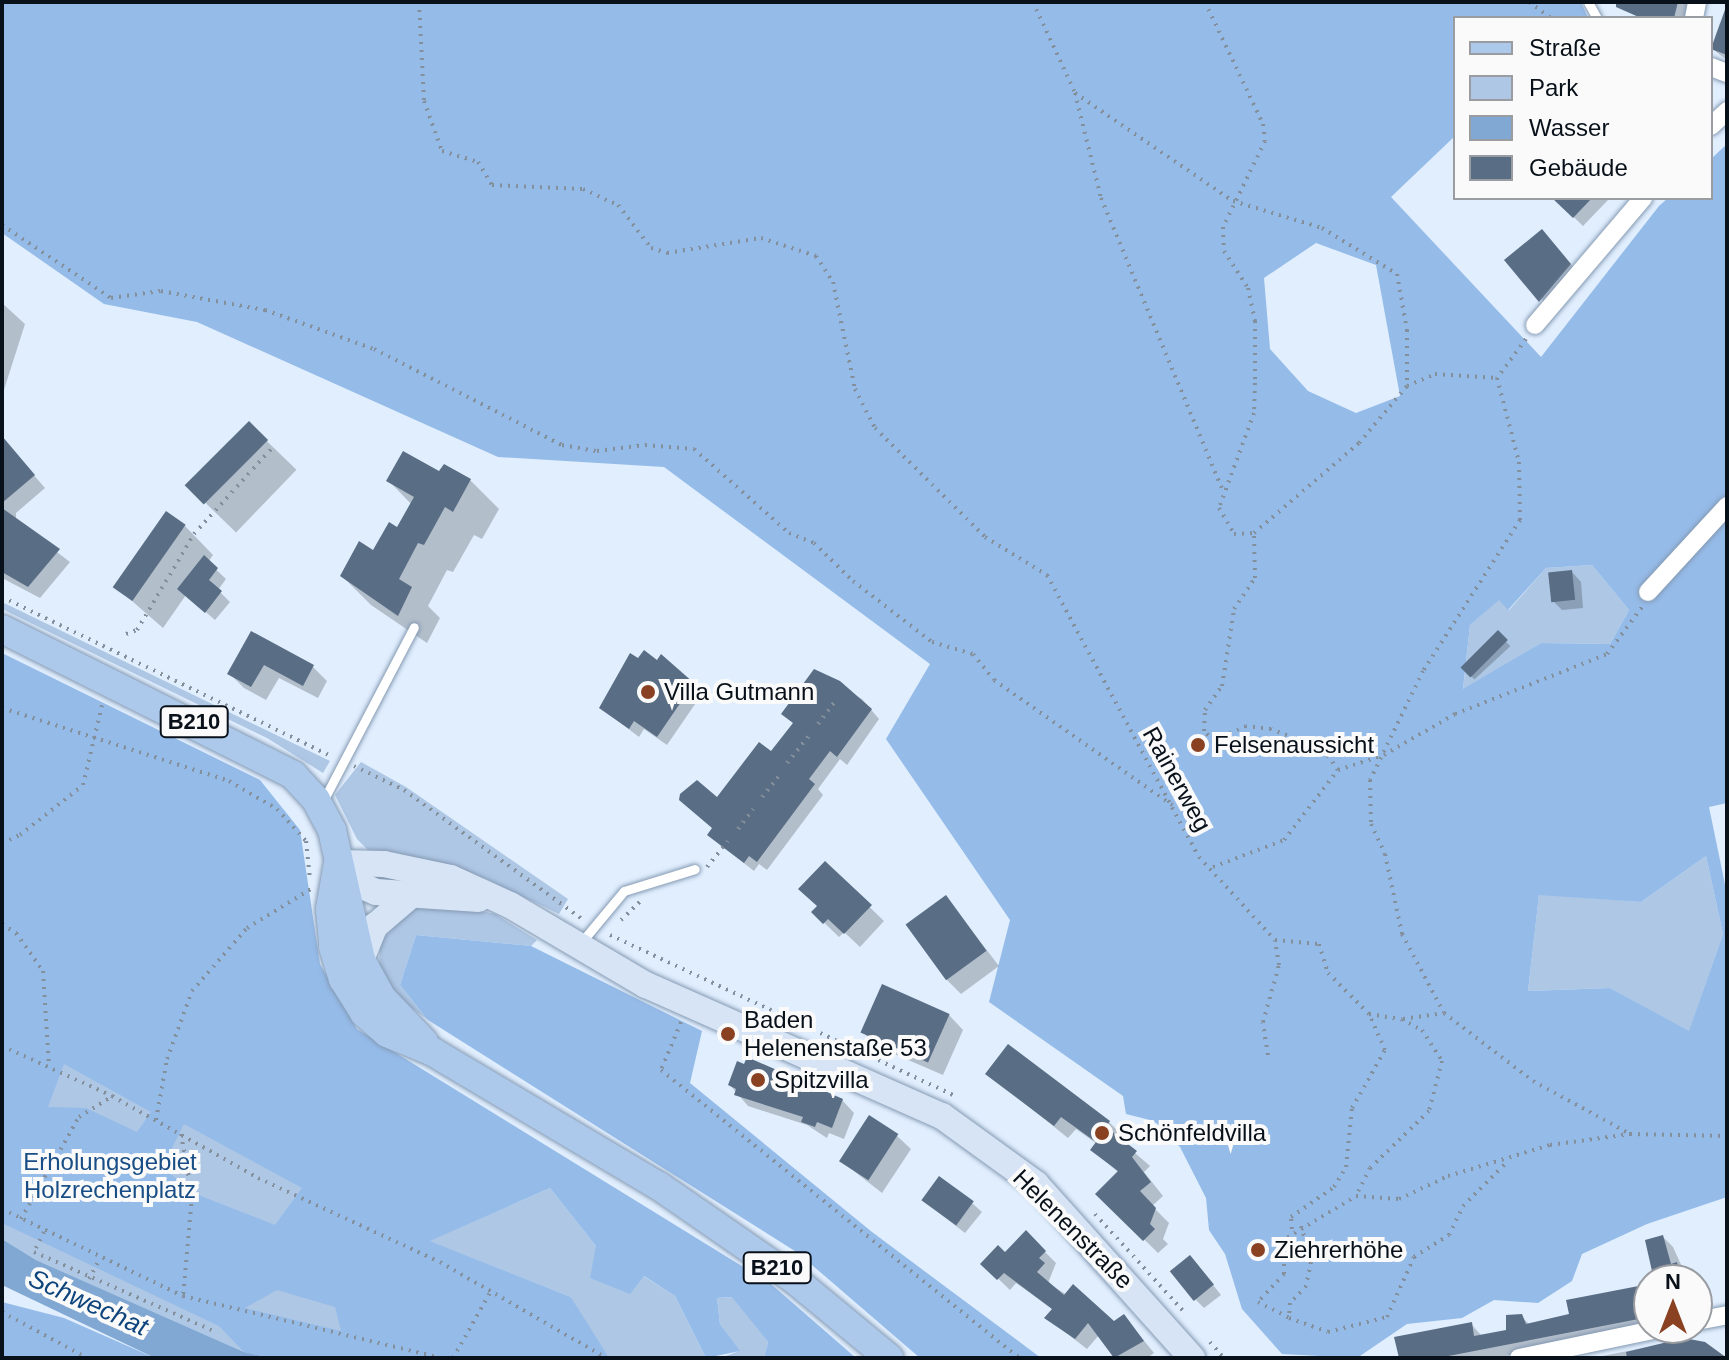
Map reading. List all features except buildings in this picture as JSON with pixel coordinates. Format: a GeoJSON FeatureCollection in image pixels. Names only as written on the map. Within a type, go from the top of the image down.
{"type":"FeatureCollection","features":[{"type":"Feature","properties":{"kind":"main road","name":"B210"},"geometry":{"type":"LineString","coordinates":[[2,629],[109,679],[264,757],[293,775],[315,819],[332,830],[361,960],[382,998],[433,1052]]}},
{"type":"Feature","properties":{"kind":"main road","name":"B210"},"geometry":{"type":"LineString","coordinates":[[338,863],[330,909],[333,947],[343,979],[364,1013],[387,1033],[433,1052],[692,1208],[796,1281],[889,1358]]}},
{"type":"Feature","properties":{"kind":"street"},"geometry":{"type":"LineString","coordinates":[[1535,325],[1641,200]]}},
{"type":"Feature","properties":{"kind":"street"},"geometry":{"type":"LineString","coordinates":[[1648,592],[1727,506]]}},
{"type":"Feature","properties":{"kind":"street","name":"Helenenstraße"},"geometry":{"type":"LineString","coordinates":[[338,863],[360,885],[410,896],[457,894],[510,905]]}},
{"type":"Feature","properties":{"kind":"street","name":"Helenenstraße"},"geometry":{"type":"LineString","coordinates":[[338,863],[384,864],[451,878],[510,905],[577,948],[688,1005],[942,1116],[1036,1184],[1198,1346]]}},
{"type":"Feature","properties":{"kind":"street"},"geometry":{"type":"LineString","coordinates":[[361,960],[375,926],[410,896]]}},
{"type":"Feature","properties":{"kind":"street"},"geometry":{"type":"LineString","coordinates":[[1519,1358],[1633,1334]]}},
{"type":"Feature","properties":{"kind":"lane"},"geometry":{"type":"LineString","coordinates":[[315,819],[414,627]]}},
{"type":"Feature","properties":{"kind":"lane"},"geometry":{"type":"LineString","coordinates":[[577,948],[624,891],[695,869]]}},
{"type":"Feature","properties":{"kind":"path","name":"Rainerweg"},"geometry":{"type":"LineString","coordinates":[[419,2],[424,101],[442,151],[478,162],[492,185],[583,189],[618,205],[651,248],[667,253],[761,238],[816,256],[833,282],[855,389],[875,428],[985,537],[1047,575],[1199,857],[1275,940]]}},
{"type":"Feature","properties":{"kind":"path"},"geometry":{"type":"LineString","coordinates":[[1033,2],[1075,93],[1101,198],[1222,488]]}},
{"type":"Feature","properties":{"kind":"path"},"geometry":{"type":"LineString","coordinates":[[1205,2],[1263,124],[1265,141],[1233,201],[1223,227],[1224,251],[1248,288],[1255,321],[1254,413],[1237,464],[1222,488],[1219,508],[1224,524],[1234,534],[1254,533],[1359,443],[1407,386],[1435,374],[1497,378]]}},
{"type":"Feature","properties":{"kind":"path"},"geometry":{"type":"LineString","coordinates":[[1529,2],[1548,16]]}},
{"type":"Feature","properties":{"kind":"path"},"geometry":{"type":"LineString","coordinates":[[1075,93],[1233,201],[1322,228],[1397,274],[1407,330],[1407,386]]}},
{"type":"Feature","properties":{"kind":"path"},"geometry":{"type":"LineString","coordinates":[[2,225],[111,298],[161,291],[265,310],[374,349],[562,445],[597,451],[645,445],[694,449],[789,533],[814,543],[853,581],[932,642],[973,654],[994,680],[1174,806]]}},
{"type":"Feature","properties":{"kind":"path"},"geometry":{"type":"LineString","coordinates":[[1497,378],[1535,325]]}},
{"type":"Feature","properties":{"kind":"path"},"geometry":{"type":"LineString","coordinates":[[1497,378],[1519,462],[1520,520],[1423,671],[1370,780],[1371,824],[1385,854],[1402,934],[1444,1013],[1533,1081],[1630,1134]]}},
{"type":"Feature","properties":{"kind":"path"},"geometry":{"type":"LineString","coordinates":[[126,634],[137,630],[194,534],[273,447]]}},
{"type":"Feature","properties":{"kind":"path","name":"Rainerweg"},"geometry":{"type":"LineString","coordinates":[[1254,533],[1255,578],[1234,609],[1222,686],[1205,710],[1204,731],[1214,741],[1246,726],[1271,729],[1324,750],[1338,770]]}},
{"type":"Feature","properties":{"kind":"path"},"geometry":{"type":"LineString","coordinates":[[1212,868],[1284,840],[1338,770],[1384,755],[1455,714],[1607,654],[1638,618],[1648,592]]}},
{"type":"Feature","properties":{"kind":"path"},"geometry":{"type":"LineString","coordinates":[[2,597],[404,790],[594,927],[961,1100]]}},
{"type":"Feature","properties":{"kind":"path"},"geometry":{"type":"LineString","coordinates":[[2,843],[20,835],[83,785],[109,679]]}},
{"type":"Feature","properties":{"kind":"path"},"geometry":{"type":"LineString","coordinates":[[818,724],[836,700]]}},
{"type":"Feature","properties":{"kind":"path"},"geometry":{"type":"LineString","coordinates":[[2,708],[92,740],[229,781],[277,809],[306,841],[311,889],[247,928],[192,991],[167,1059],[156,1120]]}},
{"type":"Feature","properties":{"kind":"path"},"geometry":{"type":"LineString","coordinates":[[787,763],[809,736]]}},
{"type":"Feature","properties":{"kind":"path"},"geometry":{"type":"LineString","coordinates":[[762,797],[779,776]]}},
{"type":"Feature","properties":{"kind":"path"},"geometry":{"type":"LineString","coordinates":[[738,829],[753,809]]}},
{"type":"Feature","properties":{"kind":"path"},"geometry":{"type":"LineString","coordinates":[[315,819],[319,889]]}},
{"type":"Feature","properties":{"kind":"path"},"geometry":{"type":"LineString","coordinates":[[2,924],[43,971],[49,1067]]}},
{"type":"Feature","properties":{"kind":"path"},"geometry":{"type":"LineString","coordinates":[[1268,1055],[1263,1022],[1279,965],[1275,940],[1319,944],[1328,973],[1369,1014],[1385,1050],[1352,1108],[1346,1167],[1334,1187],[1291,1217],[1293,1230]]}},
{"type":"Feature","properties":{"kind":"path"},"geometry":{"type":"LineString","coordinates":[[688,1005],[661,1070],[1019,1358]]}},
{"type":"Feature","properties":{"kind":"path"},"geometry":{"type":"LineString","coordinates":[[1369,1014],[1402,1019],[1444,1013]]}},
{"type":"Feature","properties":{"kind":"path"},"geometry":{"type":"LineString","coordinates":[[1356,1196],[1370,1168],[1429,1111],[1442,1061],[1422,1030],[1402,1019]]}},
{"type":"Feature","properties":{"kind":"path"},"geometry":{"type":"LineString","coordinates":[[2,1046],[112,1096],[258,1178],[491,1291],[606,1358]]}},
{"type":"Feature","properties":{"kind":"path"},"geometry":{"type":"LineString","coordinates":[[21,1219],[79,1117],[112,1096]]}},
{"type":"Feature","properties":{"kind":"path"},"geometry":{"type":"LineString","coordinates":[[181,1134],[192,1196],[183,1296]]}},
{"type":"Feature","properties":{"kind":"path"},"geometry":{"type":"LineString","coordinates":[[1260,1254],[1301,1225],[1356,1196],[1399,1199],[1448,1176],[1508,1161],[1550,1145],[1630,1134],[1727,1136]]}},
{"type":"Feature","properties":{"kind":"path"},"geometry":{"type":"LineString","coordinates":[[1276,1241],[1284,1256],[1284,1274],[1258,1302],[1289,1318],[1328,1332],[1387,1317],[1414,1257],[1449,1235],[1463,1206],[1508,1161]]}},
{"type":"Feature","properties":{"kind":"path"},"geometry":{"type":"LineString","coordinates":[[1087,1207],[1193,1322]]}},
{"type":"Feature","properties":{"kind":"path"},"geometry":{"type":"LineString","coordinates":[[2,1209],[99,1260],[183,1296],[441,1358]]}},
{"type":"Feature","properties":{"kind":"path"},"geometry":{"type":"LineString","coordinates":[[1289,1318],[1290,1303],[1306,1286],[1311,1262],[1301,1225]]}},
{"type":"Feature","properties":{"kind":"path"},"geometry":{"type":"LineString","coordinates":[[44,1232],[34,1252],[89,1279],[212,1330]]}},
{"type":"Feature","properties":{"kind":"path"},"geometry":{"type":"LineString","coordinates":[[89,1279],[99,1260]]}},
{"type":"Feature","properties":{"kind":"path"},"geometry":{"type":"LineString","coordinates":[[453,1358],[491,1291]]}},
{"type":"Feature","properties":{"kind":"path"},"geometry":{"type":"LineString","coordinates":[[2,1312],[87,1358]]}},
{"type":"Feature","properties":{"kind":"path"},"geometry":{"type":"LineString","coordinates":[[1198,1346],[1224,1358]]}},
{"type":"Feature","properties":{"kind":"green space"},"geometry":{"type":"Polygon","coordinates":[[[2,2],[1581,2],[1587,16],[1453,16],[1453,138],[1391,197],[1541,357],[1659,206],[1666,200],[1713,200],[1713,157],[1727,144],[1727,803],[1709,807],[1727,894],[1727,1197],[1647,1224],[1582,1254],[1572,1281],[1538,1303],[1494,1300],[1462,1318],[1407,1324],[1357,1358],[1282,1354],[1242,1309],[1225,1254],[1209,1230],[1206,1198],[1180,1147],[1154,1121],[1126,1114],[1123,1096],[989,1002],[1010,920],[886,739],[930,664],[664,467],[498,457],[197,322],[104,304],[2,233],[2,2]],[[1316,243],[1264,278],[1270,349],[1308,391],[1356,413],[1400,396],[1376,265],[1316,243]],[[1592,565],[1546,568],[1508,610],[1499,600],[1470,625],[1463,689],[1541,643],[1610,644],[1629,610],[1592,565]],[[1706,856],[1641,902],[1539,895],[1528,991],[1610,988],[1689,1031],[1723,934],[1706,856]]]}},
{"type":"Feature","properties":{"kind":"green space"},"geometry":{"type":"Polygon","coordinates":[[[1592,565],[1629,610],[1610,644],[1541,643],[1463,690],[1470,625],[1499,599],[1509,610],[1546,568],[1592,565]]]}},
{"type":"Feature","properties":{"kind":"green space"},"geometry":{"type":"Polygon","coordinates":[[[2,602],[330,761],[323,773],[267,738],[2,609],[2,602]]]}},
{"type":"Feature","properties":{"kind":"green space"},"geometry":{"type":"Polygon","coordinates":[[[2,653],[260,780],[300,830],[320,964],[357,1029],[771,1284],[856,1358],[764,1358],[768,1342],[732,1297],[717,1298],[720,1324],[740,1351],[706,1358],[675,1296],[644,1276],[630,1294],[590,1278],[596,1246],[550,1188],[430,1241],[571,1297],[609,1358],[270,1358],[244,1352],[219,1326],[2,1223],[2,653]],[[64,1064],[48,1107],[86,1108],[137,1132],[151,1112],[64,1064]],[[184,1124],[162,1168],[201,1196],[275,1225],[302,1188],[184,1124]],[[277,1290],[245,1308],[341,1331],[335,1307],[277,1290]]]}},
{"type":"Feature","properties":{"kind":"green space"},"geometry":{"type":"Polygon","coordinates":[[[361,762],[406,787],[568,899],[559,914],[486,879],[372,854],[357,839],[335,795],[361,762]]]}},
{"type":"Feature","properties":{"kind":"green space"},"geometry":{"type":"Polygon","coordinates":[[[1706,856],[1723,934],[1689,1032],[1610,988],[1528,991],[1539,894],[1641,902],[1706,856]]]}},
{"type":"Feature","properties":{"kind":"green space"},"geometry":{"type":"Polygon","coordinates":[[[460,906],[495,914],[537,940],[531,946],[416,935],[400,985],[428,1020],[394,995],[379,970],[380,942],[411,908],[460,906]]]}},
{"type":"Feature","properties":{"kind":"green space"},"geometry":{"type":"Polygon","coordinates":[[[416,935],[531,946],[702,1031],[690,1083],[872,1232],[1041,1358],[920,1358],[798,1253],[428,1020],[400,985],[416,935]]]}},
{"type":"Feature","properties":{"kind":"green space","name":"Erholungsgebiet Holzrechenplatz"},"geometry":{"type":"Polygon","coordinates":[[[2,981],[387,1224],[593,1334],[571,1297],[429,1241],[550,1188],[596,1246],[675,1296],[706,1358],[270,1358],[244,1352],[36,1260],[2,1239],[2,981]]]}},
{"type":"Feature","properties":{"kind":"green space"},"geometry":{"type":"Polygon","coordinates":[[[733,1297],[768,1342],[764,1358],[721,1358],[739,1351],[720,1324],[717,1298],[733,1297]]]}},
{"type":"Feature","properties":{"kind":"green space"},"geometry":{"type":"Polygon","coordinates":[[[2,1302],[64,1318],[155,1358],[2,1358],[2,1302]]]}},
{"type":"Feature","properties":{"kind":"water","name":"Schwechat"},"geometry":{"type":"Polygon","coordinates":[[[2,1239],[36,1260],[244,1352],[270,1358],[155,1358],[2,1285],[2,1239]]]}},
{"type":"Feature","properties":{"kind":"place","name":"Villa Gutmann"},"geometry":{"type":"Point","coordinates":[648,692]}},
{"type":"Feature","properties":{"kind":"place","name":"Felsenaussicht"},"geometry":{"type":"Point","coordinates":[1198,745]}},
{"type":"Feature","properties":{"kind":"place","name":"Baden Helenenstaße 53"},"geometry":{"type":"Point","coordinates":[728,1034]}},
{"type":"Feature","properties":{"kind":"place","name":"Spitzvilla"},"geometry":{"type":"Point","coordinates":[758,1080]}},
{"type":"Feature","properties":{"kind":"place","name":"Schönfeldvilla"},"geometry":{"type":"Point","coordinates":[1102,1133]}},
{"type":"Feature","properties":{"kind":"place","name":"Ziehrerhöhe"},"geometry":{"type":"Point","coordinates":[1258,1250]}}]}
